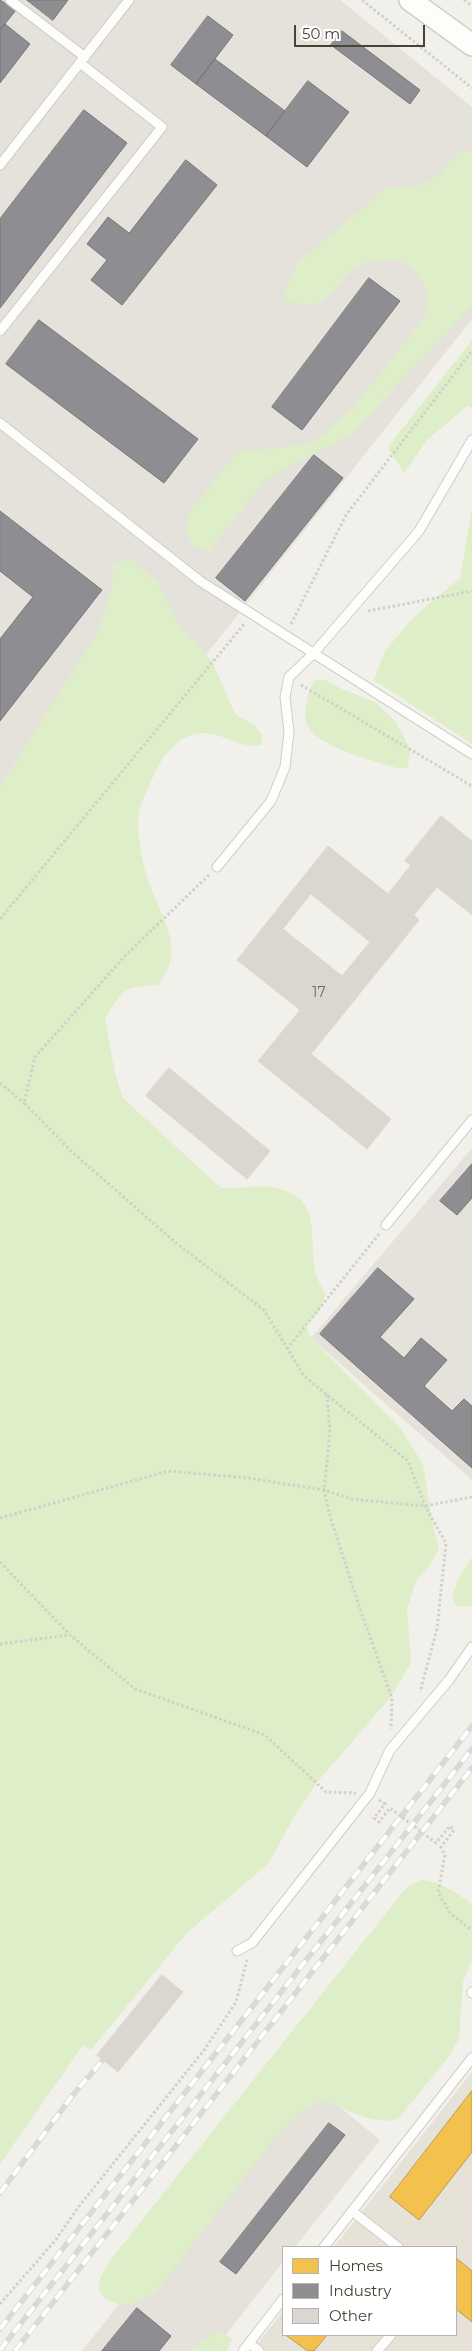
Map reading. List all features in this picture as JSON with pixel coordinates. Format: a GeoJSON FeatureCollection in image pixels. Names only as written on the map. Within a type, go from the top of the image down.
{"type":"FeatureCollection","features":[{"type":"Feature","properties":{"kind":"street"},"geometry":{"type":"LineString","coordinates":[[410,0],[472,45]]}},
{"type":"Feature","properties":{"kind":"lane"},"geometry":{"type":"LineString","coordinates":[[0,331],[162,127],[10,0]]}},
{"type":"Feature","properties":{"kind":"lane"},"geometry":{"type":"LineString","coordinates":[[0,166],[129,0]]}},
{"type":"Feature","properties":{"kind":"lane"},"geometry":{"type":"LineString","coordinates":[[0,423],[200,581],[472,754]]}},
{"type":"Feature","properties":{"kind":"lane"},"geometry":{"type":"LineString","coordinates":[[217,867],[271,801],[285,767],[289,732],[285,697],[289,678],[314,654],[419,531],[472,440]]}},
{"type":"Feature","properties":{"kind":"lane"},"geometry":{"type":"LineString","coordinates":[[386,1225],[472,1120]]}},
{"type":"Feature","properties":{"kind":"lane"},"geometry":{"type":"LineString","coordinates":[[237,1951],[252,1943],[370,1793],[390,1750],[449,1680],[472,1647]]}},
{"type":"Feature","properties":{"kind":"lane"},"geometry":{"type":"LineString","coordinates":[[325,2246],[472,2058]]}},
{"type":"Feature","properties":{"kind":"lane"},"geometry":{"type":"LineString","coordinates":[[352,2211],[397,2246]]}},
{"type":"Feature","properties":{"kind":"lane"},"geometry":{"type":"LineString","coordinates":[[242,2351],[282,2300]]}},
{"type":"Feature","properties":{"kind":"lane"},"geometry":{"type":"LineString","coordinates":[[377,2351],[390,2336]]}},
{"type":"Feature","properties":{"kind":"lane"},"geometry":{"type":"LineString","coordinates":[[249,2343],[259,2351]]}},
{"type":"Feature","properties":{"kind":"path"},"geometry":{"type":"LineString","coordinates":[[362,0],[472,88]]}},
{"type":"Feature","properties":{"kind":"path"},"geometry":{"type":"LineString","coordinates":[[464,0],[472,6]]}},
{"type":"Feature","properties":{"kind":"path"},"geometry":{"type":"LineString","coordinates":[[285,636],[346,515],[472,351]]}},
{"type":"Feature","properties":{"kind":"path"},"geometry":{"type":"LineString","coordinates":[[348,614],[472,591]]}},
{"type":"Feature","properties":{"kind":"path"},"geometry":{"type":"LineString","coordinates":[[0,919],[252,614]]}},
{"type":"Feature","properties":{"kind":"path"},"geometry":{"type":"LineString","coordinates":[[289,678],[472,786]]}},
{"type":"Feature","properties":{"kind":"path"},"geometry":{"type":"LineString","coordinates":[[24,1103],[35,1057],[124,957],[217,867]]}},
{"type":"Feature","properties":{"kind":"path"},"geometry":{"type":"LineString","coordinates":[[0,1084],[24,1103],[71,1150],[176,1243],[264,1310],[304,1376],[408,1461],[425,1506],[446,1544],[437,1629],[420,1696]]}},
{"type":"Feature","properties":{"kind":"path"},"geometry":{"type":"LineString","coordinates":[[288,1349],[386,1225]]}},
{"type":"Feature","properties":{"kind":"path"},"geometry":{"type":"LineString","coordinates":[[327,1395],[330,1433],[324,1490],[330,1516],[361,1612],[392,1698],[390,1750]]}},
{"type":"Feature","properties":{"kind":"path"},"geometry":{"type":"LineString","coordinates":[[0,1518],[168,1471],[248,1478],[324,1490],[351,1499],[425,1506],[472,1497]]}},
{"type":"Feature","properties":{"kind":"path"},"geometry":{"type":"LineString","coordinates":[[0,1562],[70,1635],[135,1690],[266,1735],[326,1792],[370,1793],[384,1804],[374,1818],[379,1822],[390,1808],[436,1843],[450,1826],[454,1830],[441,1847],[445,1854],[438,1893],[451,1914],[472,1930]]}},
{"type":"Feature","properties":{"kind":"path"},"geometry":{"type":"LineString","coordinates":[[0,1644],[70,1635]]}},
{"type":"Feature","properties":{"kind":"path"},"geometry":{"type":"LineString","coordinates":[[0,2304],[54,2242],[80,2205],[205,2049],[236,2002],[252,1943]]}},
{"type":"Feature","properties":{"kind":"shaded area"},"geometry":{"type":"Polygon","coordinates":[[[0,0],[340,0],[472,107],[472,319],[0,915],[0,0]]]}},
{"type":"Feature","properties":{"kind":"shaded area"},"geometry":{"type":"Polygon","coordinates":[[[472,1148],[472,1480],[311,1338],[472,1148]]]}},
{"type":"Feature","properties":{"kind":"shaded area"},"geometry":{"type":"Polygon","coordinates":[[[472,2072],[472,2351],[252,2351],[282,2312],[282,2336],[457,2336],[457,2246],[335,2246],[472,2072]]]}},
{"type":"Feature","properties":{"kind":"shaded area"},"geometry":{"type":"Polygon","coordinates":[[[300,2075],[380,2140],[296,2246],[282,2246],[282,2263],[213,2351],[82,2351],[300,2075]]]}},
{"type":"Feature","properties":{"kind":"green space"},"geometry":{"type":"Polygon","coordinates":[[[472,150],[472,305],[352,434],[266,479],[209,552],[192,545],[186,529],[191,509],[238,452],[312,444],[355,406],[426,315],[427,302],[421,281],[413,269],[402,262],[386,260],[369,262],[362,265],[351,272],[321,302],[307,305],[283,298],[296,264],[385,189],[423,185],[439,175],[458,153],[472,150]]]}},
{"type":"Feature","properties":{"kind":"green space"},"geometry":{"type":"Polygon","coordinates":[[[472,340],[472,408],[467,406],[427,440],[404,473],[388,447],[472,340]]]}},
{"type":"Feature","properties":{"kind":"green space"},"geometry":{"type":"Polygon","coordinates":[[[472,509],[472,744],[374,680],[385,651],[412,619],[460,578],[472,509]]]}},
{"type":"Feature","properties":{"kind":"green space"},"geometry":{"type":"Polygon","coordinates":[[[131,558],[159,583],[178,623],[212,661],[235,714],[255,726],[262,735],[261,745],[248,745],[213,734],[199,733],[191,735],[179,741],[165,756],[146,792],[138,820],[140,848],[149,883],[169,934],[171,959],[158,985],[130,988],[125,991],[105,1018],[115,1073],[123,1098],[221,1188],[263,1186],[291,1193],[301,1200],[307,1209],[310,1220],[316,1273],[325,1295],[321,1308],[306,1326],[311,1338],[399,1426],[423,1464],[432,1522],[439,1548],[430,1565],[416,1581],[407,1610],[411,1663],[390,1698],[318,1781],[298,1810],[268,1864],[187,1933],[91,2050],[83,2045],[0,2164],[0,786],[98,632],[111,593],[114,564],[131,558]]]}},
{"type":"Feature","properties":{"kind":"green space"},"geometry":{"type":"Polygon","coordinates":[[[317,679],[325,680],[375,702],[396,722],[410,749],[408,767],[400,769],[347,752],[320,739],[311,731],[306,722],[305,712],[310,689],[317,679]]]}},
{"type":"Feature","properties":{"kind":"green space"},"geometry":{"type":"Polygon","coordinates":[[[472,1557],[472,1606],[456,1606],[452,1598],[458,1579],[472,1557]]]}},
{"type":"Feature","properties":{"kind":"green space"},"geometry":{"type":"Polygon","coordinates":[[[421,1880],[442,1885],[472,1904],[472,1960],[463,1982],[459,2038],[450,2055],[398,2119],[389,2121],[371,2119],[327,2102],[318,2102],[302,2112],[274,2139],[155,2293],[129,2305],[118,2304],[106,2299],[101,2294],[99,2282],[115,2254],[406,1888],[421,1880]]]}},
{"type":"Feature","properties":{"kind":"green space"},"geometry":{"type":"Polygon","coordinates":[[[215,2333],[224,2333],[232,2339],[227,2351],[189,2351],[215,2333]]]}},
{"type":"Feature","properties":{"kind":"building: Homes"},"geometry":{"type":"Polygon","coordinates":[[[472,2091],[472,2152],[419,2220],[390,2197],[472,2091]]]}},
{"type":"Feature","properties":{"kind":"building: Homes"},"geometry":{"type":"Polygon","coordinates":[[[457,2259],[472,2271],[472,2322],[457,2310],[457,2259]]]}},
{"type":"Feature","properties":{"kind":"building: Homes"},"geometry":{"type":"Polygon","coordinates":[[[287,2336],[326,2336],[314,2351],[308,2351],[287,2336]]]}},
{"type":"Feature","properties":{"kind":"building: Industry"},"geometry":{"type":"Polygon","coordinates":[[[0,0],[16,10],[0,30],[0,0]]]}},
{"type":"Feature","properties":{"kind":"building: Industry"},"geometry":{"type":"Polygon","coordinates":[[[27,0],[68,0],[53,20],[27,0]]]}},
{"type":"Feature","properties":{"kind":"building: Industry"},"geometry":{"type":"Polygon","coordinates":[[[208,16],[233,35],[196,84],[171,65],[208,16]]]}},
{"type":"Feature","properties":{"kind":"building: Industry"},"geometry":{"type":"Polygon","coordinates":[[[5,24],[30,44],[0,83],[0,30],[5,24]]]}},
{"type":"Feature","properties":{"kind":"building: Industry"},"geometry":{"type":"Polygon","coordinates":[[[342,31],[420,90],[410,104],[331,45],[342,31]]]}},
{"type":"Feature","properties":{"kind":"building: Industry"},"geometry":{"type":"Polygon","coordinates":[[[215,59],[285,111],[266,136],[196,84],[215,59]]]}},
{"type":"Feature","properties":{"kind":"building: Industry"},"geometry":{"type":"Polygon","coordinates":[[[308,81],[349,112],[307,167],[266,136],[308,81]]]}},
{"type":"Feature","properties":{"kind":"building: Industry"},"geometry":{"type":"Polygon","coordinates":[[[84,110],[127,143],[0,308],[0,219],[84,110]]]}},
{"type":"Feature","properties":{"kind":"building: Industry"},"geometry":{"type":"Polygon","coordinates":[[[186,160],[217,185],[122,305],[91,280],[107,260],[87,244],[108,217],[129,233],[186,160]]]}},
{"type":"Feature","properties":{"kind":"building: Industry"},"geometry":{"type":"Polygon","coordinates":[[[369,278],[400,301],[302,430],[272,407],[369,278]]]}},
{"type":"Feature","properties":{"kind":"building: Industry"},"geometry":{"type":"Polygon","coordinates":[[[39,320],[198,439],[164,483],[6,364],[39,320]]]}},
{"type":"Feature","properties":{"kind":"building: Industry"},"geometry":{"type":"Polygon","coordinates":[[[314,455],[343,478],[245,601],[216,578],[314,455]]]}},
{"type":"Feature","properties":{"kind":"building: Industry"},"geometry":{"type":"Polygon","coordinates":[[[0,511],[102,590],[0,721],[0,639],[33,597],[0,571],[0,511]]]}},
{"type":"Feature","properties":{"kind":"building: Industry"},"geometry":{"type":"Polygon","coordinates":[[[472,1164],[472,1198],[457,1215],[440,1201],[472,1164]]]}},
{"type":"Feature","properties":{"kind":"building: Industry"},"geometry":{"type":"Polygon","coordinates":[[[378,1268],[414,1299],[380,1337],[404,1358],[421,1338],[447,1360],[424,1386],[452,1411],[464,1399],[472,1406],[472,1468],[320,1334],[378,1268]]]}},
{"type":"Feature","properties":{"kind":"building: Industry"},"geometry":{"type":"Polygon","coordinates":[[[329,2123],[345,2135],[236,2274],[220,2262],[329,2123]]]}},
{"type":"Feature","properties":{"kind":"building: Industry"},"geometry":{"type":"Polygon","coordinates":[[[137,2308],[171,2336],[159,2351],[102,2351],[137,2308]]]}},
{"type":"Feature","properties":{"kind":"building: Other"},"geometry":{"type":"Polygon","coordinates":[[[441,816],[472,841],[472,915],[437,887],[414,915],[419,920],[311,1054],[391,1119],[367,1149],[258,1061],[300,1010],[237,960],[328,846],[388,894],[411,865],[405,861],[441,816]],[[311,894],[283,929],[342,976],[370,942],[311,894]]]}},
{"type":"Feature","properties":{"kind":"building: Other"},"geometry":{"type":"Polygon","coordinates":[[[169,1068],[270,1151],[247,1179],[146,1096],[169,1068]]]}},
{"type":"Feature","properties":{"kind":"building: Other"},"geometry":{"type":"Polygon","coordinates":[[[162,1975],[183,1992],[118,2072],[97,2055],[162,1975]]]}},
{"type":"Feature","properties":{"kind":"railway"},"geometry":{"type":"LineString","coordinates":[[0,2329],[472,1726]]}},
{"type":"Feature","properties":{"kind":"railway"},"geometry":{"type":"LineString","coordinates":[[0,2350],[472,1749]]}},
{"type":"Feature","properties":{"kind":"railway"},"geometry":{"type":"LineString","coordinates":[[15,2351],[472,1768]]}},
{"type":"Feature","properties":{"kind":"railway"},"geometry":{"type":"LineString","coordinates":[[0,2193],[72,2096],[103,2060]]}}]}
